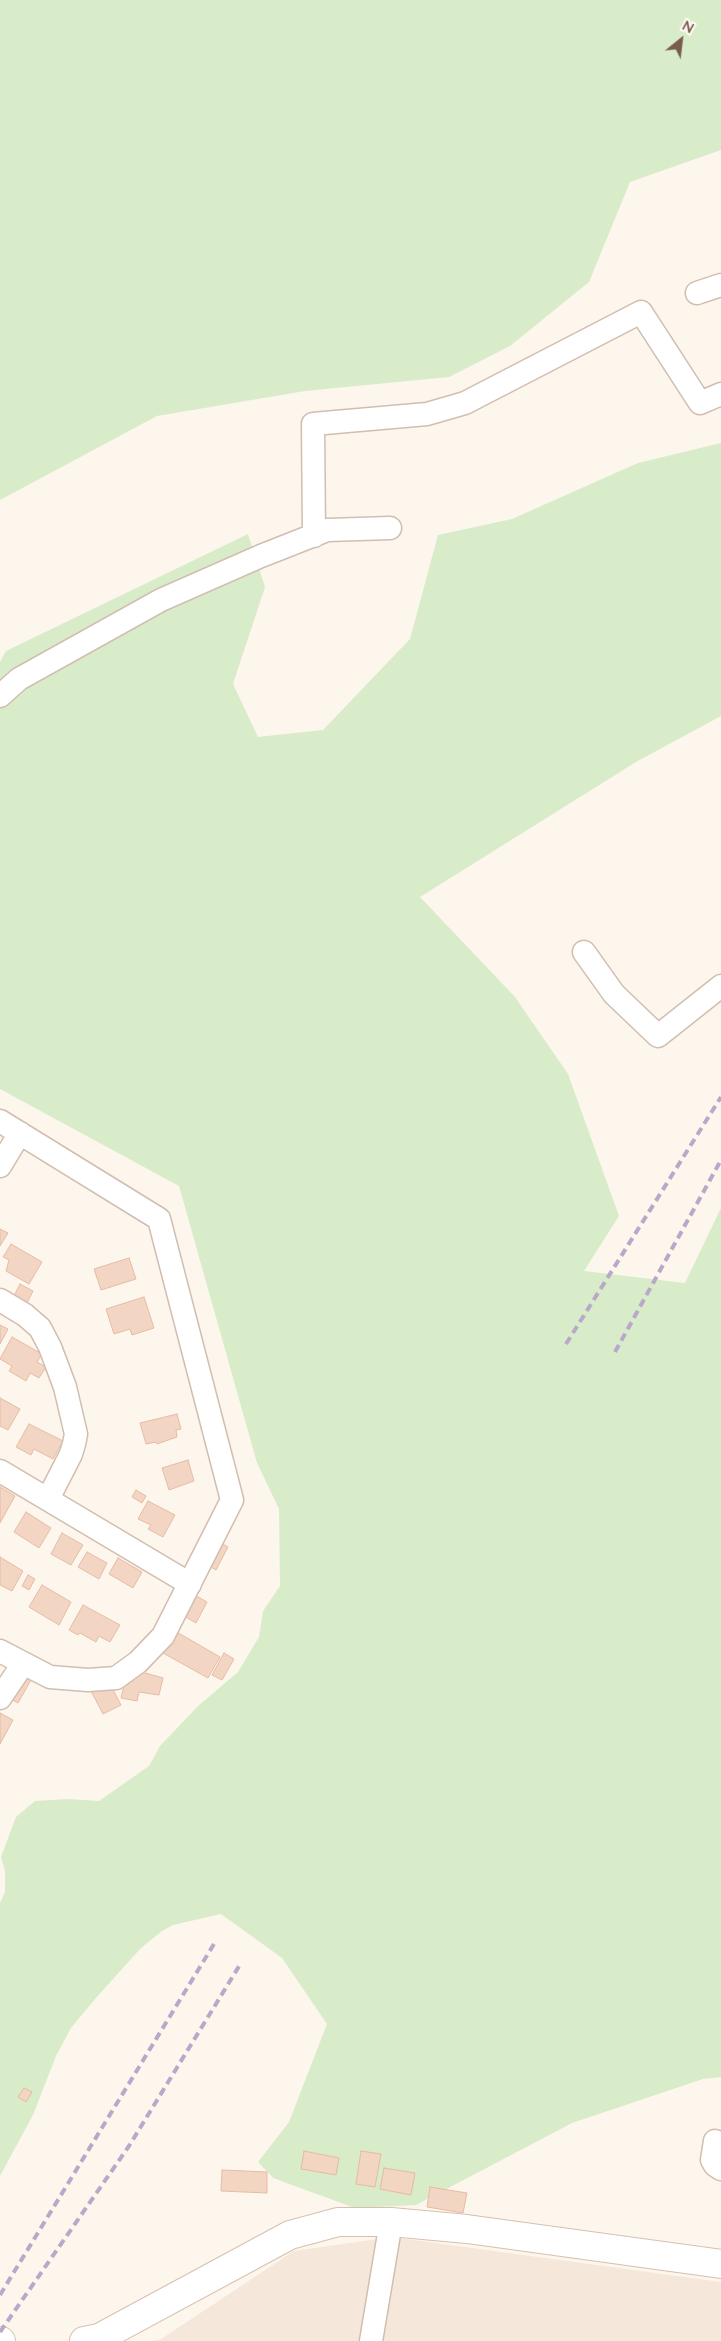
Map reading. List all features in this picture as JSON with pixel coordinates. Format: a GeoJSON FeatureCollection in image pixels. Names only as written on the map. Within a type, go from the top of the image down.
{"type":"FeatureCollection","features":[{"type":"Feature","properties":{"kind":"street"},"geometry":{"type":"LineString","coordinates":[[697,293],[721,285]]}},
{"type":"Feature","properties":{"kind":"street"},"geometry":{"type":"LineString","coordinates":[[314,536],[313,424],[427,414],[465,403],[641,312],[700,403],[721,394]]}},
{"type":"Feature","properties":{"kind":"street"},"geometry":{"type":"LineString","coordinates":[[0,696],[19,678],[161,600],[261,556],[327,530],[390,528]]}},
{"type":"Feature","properties":{"kind":"street"},"geometry":{"type":"LineString","coordinates":[[584,952],[614,994],[658,1036],[721,986]]}},
{"type":"Feature","properties":{"kind":"street"},"geometry":{"type":"LineString","coordinates":[[0,1121],[159,1219],[232,1500],[163,1636],[138,1662],[116,1678],[88,1680],[50,1677],[0,1651]]}},
{"type":"Feature","properties":{"kind":"street"},"geometry":{"type":"LineString","coordinates":[[0,1166],[20,1133]]}},
{"type":"Feature","properties":{"kind":"street"},"geometry":{"type":"LineString","coordinates":[[0,1300],[25,1315],[40,1328],[50,1347],[65,1387],[76,1434],[71,1454],[48,1499]]}},
{"type":"Feature","properties":{"kind":"street"},"geometry":{"type":"LineString","coordinates":[[0,1471],[190,1584]]}},
{"type":"Feature","properties":{"kind":"street"},"geometry":{"type":"LineString","coordinates":[[0,1698],[23,1664]]}},
{"type":"Feature","properties":{"kind":"street"},"geometry":{"type":"LineString","coordinates":[[715,2141],[712,2160],[714,2165],[721,2169]]}},
{"type":"Feature","properties":{"kind":"street"},"geometry":{"type":"LineString","coordinates":[[84,2341],[99,2338],[290,2235],[338,2222],[392,2222],[467,2229],[721,2264]]}},
{"type":"Feature","properties":{"kind":"street"},"geometry":{"type":"LineString","coordinates":[[371,2341],[392,2222]]}},
{"type":"Feature","properties":{"kind":"shaded area"},"geometry":{"type":"Polygon","coordinates":[[[392,2237],[721,2282],[721,2341],[153,2341],[161,2339],[294,2251],[392,2237]]]}},
{"type":"Feature","properties":{"kind":"green space"},"geometry":{"type":"Polygon","coordinates":[[[0,0],[721,0],[721,150],[630,182],[589,282],[510,346],[449,377],[305,391],[157,416],[0,500],[0,0]]]}},
{"type":"Feature","properties":{"kind":"green space"},"geometry":{"type":"Polygon","coordinates":[[[721,443],[721,716],[636,762],[420,897],[515,997],[568,1074],[619,1216],[584,1271],[685,1283],[721,1208],[721,2077],[703,2079],[572,2123],[416,2205],[355,2208],[273,2178],[258,2162],[289,2122],[327,2024],[282,1958],[221,1914],[173,1925],[162,1931],[141,1948],[95,1999],[71,2028],[56,2056],[33,2115],[0,2176],[0,1903],[5,1892],[5,1871],[1,1857],[16,1817],[35,1801],[68,1799],[99,1801],[149,1766],[160,1746],[198,1706],[238,1672],[259,1637],[263,1611],[280,1586],[279,1509],[257,1463],[179,1186],[0,1089],[0,662],[6,651],[248,534],[265,587],[233,684],[258,737],[323,730],[410,639],[438,535],[512,519],[638,463],[721,443]]]}},
{"type":"Feature","properties":{"kind":"building"},"geometry":{"type":"Polygon","coordinates":[[[0,1229],[8,1233],[0,1246],[0,1229]]]}},
{"type":"Feature","properties":{"kind":"building"},"geometry":{"type":"Polygon","coordinates":[[[11,1244],[42,1262],[29,1284],[6,1271],[9,1260],[3,1257],[11,1244]]]}},
{"type":"Feature","properties":{"kind":"building"},"geometry":{"type":"Polygon","coordinates":[[[129,1258],[136,1279],[101,1290],[94,1269],[129,1258]]]}},
{"type":"Feature","properties":{"kind":"building"},"geometry":{"type":"Polygon","coordinates":[[[20,1284],[33,1291],[27,1303],[14,1296],[20,1284]]]}},
{"type":"Feature","properties":{"kind":"building"},"geometry":{"type":"Polygon","coordinates":[[[144,1297],[154,1328],[132,1335],[130,1329],[114,1334],[106,1309],[144,1297]]]}},
{"type":"Feature","properties":{"kind":"building"},"geometry":{"type":"Polygon","coordinates":[[[0,1325],[8,1329],[0,1344],[0,1325]]]}},
{"type":"Feature","properties":{"kind":"building"},"geometry":{"type":"Polygon","coordinates":[[[12,1337],[42,1354],[37,1362],[46,1367],[39,1378],[30,1373],[26,1381],[9,1371],[12,1366],[0,1359],[12,1337]]]}},
{"type":"Feature","properties":{"kind":"building"},"geometry":{"type":"Polygon","coordinates":[[[0,1398],[20,1409],[8,1430],[0,1426],[0,1398]]]}},
{"type":"Feature","properties":{"kind":"building"},"geometry":{"type":"Polygon","coordinates":[[[177,1414],[181,1429],[176,1430],[177,1437],[157,1444],[156,1442],[146,1444],[140,1423],[177,1414]]]}},
{"type":"Feature","properties":{"kind":"building"},"geometry":{"type":"Polygon","coordinates":[[[29,1424],[63,1441],[53,1459],[34,1449],[31,1455],[16,1447],[29,1424]]]}},
{"type":"Feature","properties":{"kind":"building"},"geometry":{"type":"Polygon","coordinates":[[[188,1460],[194,1481],[169,1490],[162,1468],[188,1460]]]}},
{"type":"Feature","properties":{"kind":"building"},"geometry":{"type":"Polygon","coordinates":[[[0,1487],[15,1496],[0,1523],[0,1487]]]}},
{"type":"Feature","properties":{"kind":"building"},"geometry":{"type":"Polygon","coordinates":[[[136,1490],[146,1496],[142,1503],[132,1497],[136,1490]]]}},
{"type":"Feature","properties":{"kind":"building"},"geometry":{"type":"Polygon","coordinates":[[[148,1501],[175,1515],[163,1537],[148,1529],[151,1525],[138,1519],[148,1501]]]}},
{"type":"Feature","properties":{"kind":"building"},"geometry":{"type":"Polygon","coordinates":[[[26,1512],[51,1528],[39,1548],[14,1532],[26,1512]]]}},
{"type":"Feature","properties":{"kind":"building"},"geometry":{"type":"Polygon","coordinates":[[[62,1533],[83,1545],[71,1565],[51,1554],[62,1533]]]}},
{"type":"Feature","properties":{"kind":"building"},"geometry":{"type":"Polygon","coordinates":[[[203,1533],[228,1547],[216,1570],[191,1555],[203,1533]]]}},
{"type":"Feature","properties":{"kind":"building"},"geometry":{"type":"Polygon","coordinates":[[[87,1552],[107,1563],[99,1579],[78,1567],[87,1552]]]}},
{"type":"Feature","properties":{"kind":"building"},"geometry":{"type":"Polygon","coordinates":[[[0,1557],[23,1571],[12,1591],[0,1585],[0,1557]]]}},
{"type":"Feature","properties":{"kind":"building"},"geometry":{"type":"Polygon","coordinates":[[[118,1558],[142,1572],[133,1588],[109,1574],[118,1558]]]}},
{"type":"Feature","properties":{"kind":"building"},"geometry":{"type":"Polygon","coordinates":[[[28,1575],[35,1579],[29,1590],[22,1586],[28,1575]]]}},
{"type":"Feature","properties":{"kind":"building"},"geometry":{"type":"Polygon","coordinates":[[[42,1585],[71,1602],[59,1625],[29,1607],[42,1585]]]}},
{"type":"Feature","properties":{"kind":"building"},"geometry":{"type":"Polygon","coordinates":[[[184,1589],[207,1602],[196,1623],[172,1609],[184,1589]]]}},
{"type":"Feature","properties":{"kind":"building"},"geometry":{"type":"Polygon","coordinates":[[[83,1605],[120,1625],[110,1642],[99,1636],[96,1642],[80,1633],[78,1635],[69,1630],[83,1605]]]}},
{"type":"Feature","properties":{"kind":"building"},"geometry":{"type":"Polygon","coordinates":[[[175,1631],[220,1657],[208,1678],[163,1653],[175,1631]]]}},
{"type":"Feature","properties":{"kind":"building"},"geometry":{"type":"Polygon","coordinates":[[[224,1653],[234,1659],[222,1680],[212,1675],[224,1653]]]}},
{"type":"Feature","properties":{"kind":"building"},"geometry":{"type":"Polygon","coordinates":[[[128,1668],[163,1678],[159,1695],[139,1692],[137,1701],[121,1698],[128,1668]]]}},
{"type":"Feature","properties":{"kind":"building"},"geometry":{"type":"Polygon","coordinates":[[[15,1670],[31,1680],[18,1703],[0,1693],[15,1670]]]}},
{"type":"Feature","properties":{"kind":"building"},"geometry":{"type":"Polygon","coordinates":[[[108,1680],[121,1705],[103,1714],[90,1689],[108,1680]]]}},
{"type":"Feature","properties":{"kind":"building"},"geometry":{"type":"Polygon","coordinates":[[[0,1713],[13,1720],[0,1744],[0,1713]]]}},
{"type":"Feature","properties":{"kind":"building"},"geometry":{"type":"Polygon","coordinates":[[[24,2088],[32,2092],[26,2102],[18,2097],[24,2088]]]}},
{"type":"Feature","properties":{"kind":"building"},"geometry":{"type":"Polygon","coordinates":[[[304,2151],[339,2158],[336,2175],[301,2169],[304,2151]]]}},
{"type":"Feature","properties":{"kind":"building"},"geometry":{"type":"Polygon","coordinates":[[[361,2151],[381,2154],[375,2187],[356,2184],[361,2151]]]}},
{"type":"Feature","properties":{"kind":"building"},"geometry":{"type":"Polygon","coordinates":[[[384,2168],[415,2173],[411,2195],[380,2189],[384,2168]]]}},
{"type":"Feature","properties":{"kind":"building"},"geometry":{"type":"Polygon","coordinates":[[[222,2170],[267,2172],[267,2193],[221,2191],[222,2170]]]}},
{"type":"Feature","properties":{"kind":"building"},"geometry":{"type":"Polygon","coordinates":[[[430,2187],[467,2193],[463,2213],[427,2207],[430,2187]]]}},
{"type":"Feature","properties":{"kind":"railway"},"geometry":{"type":"LineString","coordinates":[[566,1344],[721,1097]]}},
{"type":"Feature","properties":{"kind":"railway"},"geometry":{"type":"LineString","coordinates":[[615,1352],[721,1160]]}},
{"type":"Feature","properties":{"kind":"railway"},"geometry":{"type":"LineString","coordinates":[[0,2295],[214,1944]]}},
{"type":"Feature","properties":{"kind":"railway"},"geometry":{"type":"LineString","coordinates":[[0,2332],[129,2146],[241,1963]]}}]}
